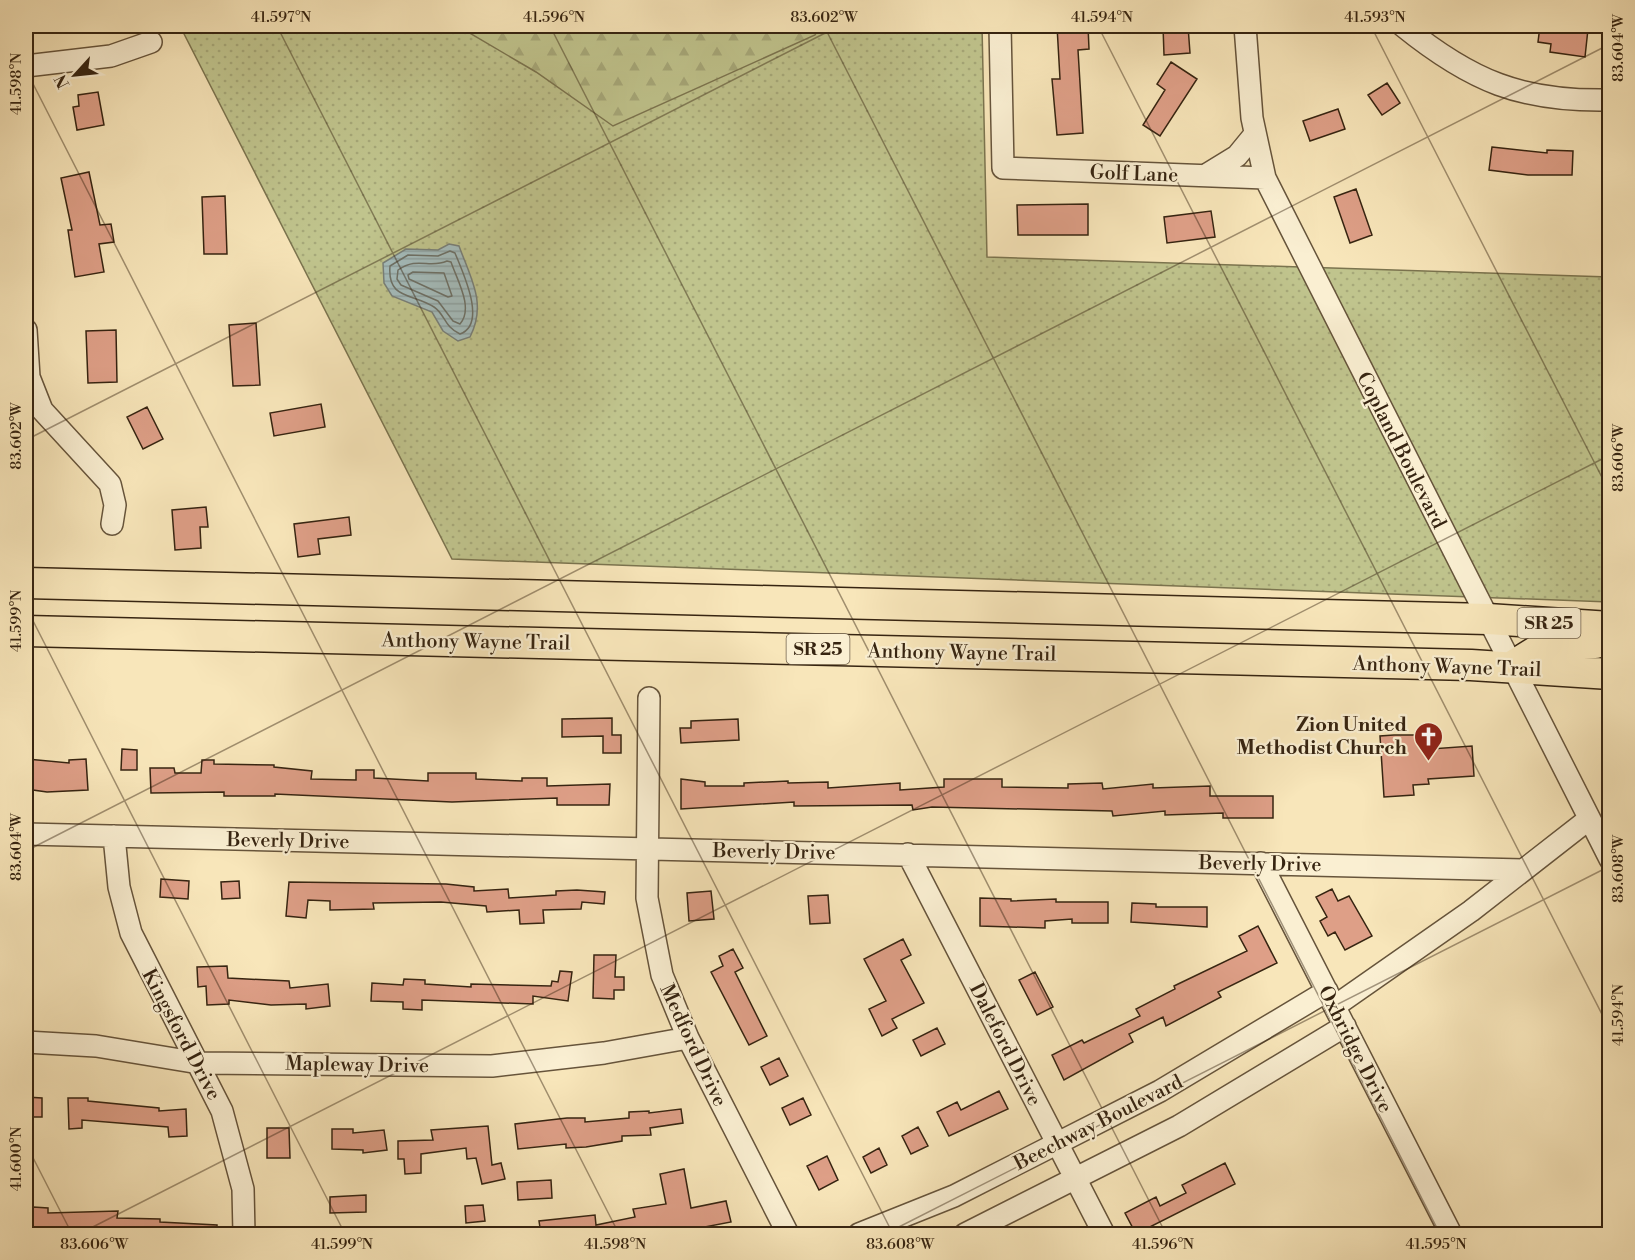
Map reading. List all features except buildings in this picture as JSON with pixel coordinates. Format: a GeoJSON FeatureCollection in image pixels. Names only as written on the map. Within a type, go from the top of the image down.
{"type":"FeatureCollection","features":[{"type":"Feature","properties":{"kind":"highway","name":"SR 25"},"geometry":{"type":"LineString","coordinates":[[26,583],[1488,619],[1610,627]]}},
{"type":"Feature","properties":{"kind":"highway"},"geometry":{"type":"LineString","coordinates":[[1265,660],[1449,645],[1488,619]]}},
{"type":"Feature","properties":{"kind":"highway","name":"Anthony Wayne Trail"},"geometry":{"type":"LineString","coordinates":[[26,631],[1265,660],[1511,667],[1610,674]]}},
{"type":"Feature","properties":{"kind":"highway"},"geometry":{"type":"LineString","coordinates":[[1511,667],[1548,644],[1610,643]]}},
{"type":"Feature","properties":{"kind":"street","name":"Golf Lane"},"geometry":{"type":"LineString","coordinates":[[1000,26],[1003,168],[1265,178]]}},
{"type":"Feature","properties":{"kind":"street","name":"Copland Boulevard"},"geometry":{"type":"LineString","coordinates":[[1245,26],[1247,72],[1255,134],[1265,178],[1610,859]]}},
{"type":"Feature","properties":{"kind":"street"},"geometry":{"type":"LineString","coordinates":[[1403,26],[1469,72],[1510,90],[1560,99],[1610,100]]}},
{"type":"Feature","properties":{"kind":"street"},"geometry":{"type":"LineString","coordinates":[[26,66],[111,56],[151,42]]}},
{"type":"Feature","properties":{"kind":"street"},"geometry":{"type":"LineString","coordinates":[[1205,176],[1237,156],[1255,134]]}},
{"type":"Feature","properties":{"kind":"street"},"geometry":{"type":"LineString","coordinates":[[26,330],[29,377],[42,410],[110,484],[115,505],[111,524]]}},
{"type":"Feature","properties":{"kind":"street","name":"Medford Drive"},"geometry":{"type":"LineString","coordinates":[[649,698],[647,898],[662,975],[688,1038],[788,1234]]}},
{"type":"Feature","properties":{"kind":"street","name":"Beechway Boulevard"},"geometry":{"type":"LineString","coordinates":[[860,1234],[954,1196],[1170,1085],[1331,998],[1471,910],[1589,819]]}},
{"type":"Feature","properties":{"kind":"street","name":"Beverly Drive"},"geometry":{"type":"LineString","coordinates":[[26,834],[1523,870]]}},
{"type":"Feature","properties":{"kind":"street","name":"Kingsford Drive"},"geometry":{"type":"LineString","coordinates":[[114,836],[119,886],[130,933],[222,1111],[236,1156],[243,1189],[244,1234]]}},
{"type":"Feature","properties":{"kind":"street","name":"Daleford Drive"},"geometry":{"type":"LineString","coordinates":[[908,854],[1104,1234]]}},
{"type":"Feature","properties":{"kind":"street","name":"Oxbridge Drive"},"geometry":{"type":"LineString","coordinates":[[1261,863],[1451,1234]]}},
{"type":"Feature","properties":{"kind":"street","name":"Beechway Boulevard"},"geometry":{"type":"LineString","coordinates":[[965,1234],[1204,1112],[1345,1026]]}},
{"type":"Feature","properties":{"kind":"street","name":"Mapleway Drive"},"geometry":{"type":"LineString","coordinates":[[26,1042],[96,1046],[199,1063],[492,1066],[604,1053],[688,1038]]}},
{"type":"Feature","properties":{"kind":"green space"},"geometry":{"type":"Polygon","coordinates":[[[180,26],[982,26],[987,257],[1609,277],[1609,602],[452,559],[180,26]]]}},
{"type":"Feature","properties":{"kind":"green space"},"geometry":{"type":"Polygon","coordinates":[[[462,26],[820,26],[815,35],[613,126],[536,72],[461,28],[462,26]]]}},
{"type":"Feature","properties":{"kind":"water"},"geometry":{"type":"Polygon","coordinates":[[[449,244],[459,246],[477,302],[475,325],[470,337],[458,341],[443,331],[432,312],[392,296],[384,283],[383,263],[406,249],[438,250],[449,244]]]}},
{"type":"Feature","properties":{"kind":"place","name":"Zion United Methodist Church"},"geometry":{"type":"Point","coordinates":[1428,762]}}]}
